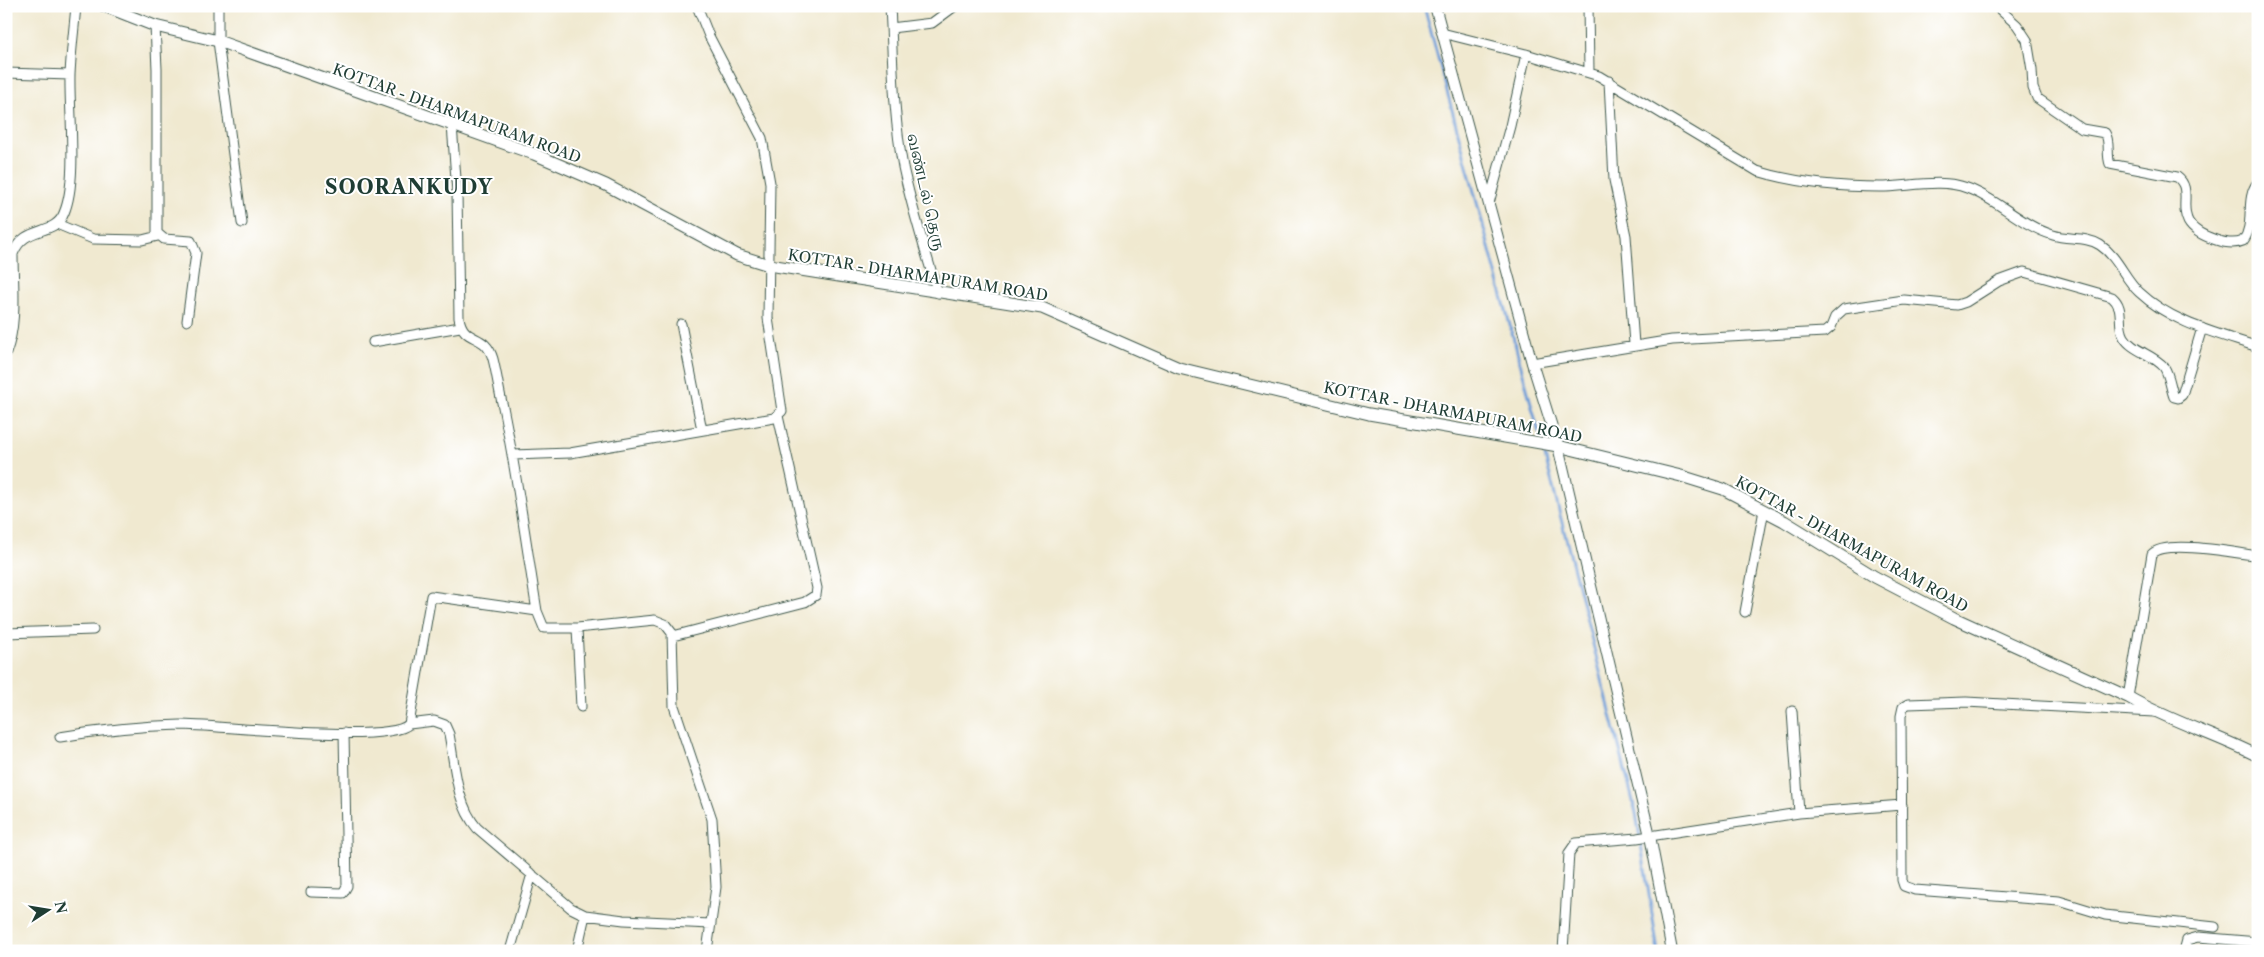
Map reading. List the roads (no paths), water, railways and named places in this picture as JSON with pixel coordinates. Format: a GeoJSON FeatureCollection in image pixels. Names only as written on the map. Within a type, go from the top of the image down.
{"type":"FeatureCollection","features":[{"type":"Feature","properties":{"kind":"main road","name":"KOTTAR - DHARMAPURAM ROAD"},"geometry":{"type":"LineString","coordinates":[[104,6],[155,26],[218,41],[534,154],[606,185],[737,255],[769,265],[1042,308],[1179,368],[1369,414],[1558,446],[1681,476],[1723,489],[1764,510],[1875,577],[1954,618],[2128,697],[2154,712],[2239,746],[2258,756]]}},
{"type":"Feature","properties":{"kind":"street"},"geometry":{"type":"LineString","coordinates":[[6,352],[10,342],[12,326],[13,254],[16,245],[21,239],[57,224],[64,214],[71,179],[70,75],[76,6]]}},
{"type":"Feature","properties":{"kind":"street"},"geometry":{"type":"LineString","coordinates":[[218,6],[218,41],[242,223]]}},
{"type":"Feature","properties":{"kind":"street"},"geometry":{"type":"LineString","coordinates":[[673,636],[805,602],[816,595],[817,588],[778,416],[782,407],[768,318],[770,184],[766,153],[762,138],[709,36],[697,6]]}},
{"type":"Feature","properties":{"kind":"street","name":"வண்டல் தெரு"},"geometry":{"type":"LineString","coordinates":[[890,6],[896,118],[903,166],[924,249],[938,292]]}},
{"type":"Feature","properties":{"kind":"street"},"geometry":{"type":"LineString","coordinates":[[891,28],[932,23],[955,6]]}},
{"type":"Feature","properties":{"kind":"street"},"geometry":{"type":"LineString","coordinates":[[1435,6],[1532,363],[1558,446],[1644,837],[1672,951]]}},
{"type":"Feature","properties":{"kind":"street"},"geometry":{"type":"LineString","coordinates":[[1588,6],[1590,72]]}},
{"type":"Feature","properties":{"kind":"street"},"geometry":{"type":"LineString","coordinates":[[1996,6],[2017,25],[2027,40],[2033,88],[2037,98],[2082,129],[2105,133],[2109,140],[2110,164],[2177,177],[2181,180],[2184,188],[2185,212],[2189,224],[2200,235],[2235,244],[2243,241],[2248,227],[2252,192],[2258,182]]}},
{"type":"Feature","properties":{"kind":"street"},"geometry":{"type":"LineString","coordinates":[[155,26],[158,69],[158,236]]}},
{"type":"Feature","properties":{"kind":"street"},"geometry":{"type":"LineString","coordinates":[[1442,33],[1590,72],[1609,81],[1722,152],[1757,171],[1782,179],[1880,187],[1939,184],[1964,186],[1980,192],[2036,230],[2055,236],[2083,239],[2098,244],[2110,252],[2137,290],[2157,308],[2173,318],[2258,347]]}},
{"type":"Feature","properties":{"kind":"street"},"geometry":{"type":"LineString","coordinates":[[1489,203],[1510,126],[1526,54]]}},
{"type":"Feature","properties":{"kind":"street"},"geometry":{"type":"LineString","coordinates":[[6,73],[70,75]]}},
{"type":"Feature","properties":{"kind":"street"},"geometry":{"type":"LineString","coordinates":[[1609,81],[1614,180],[1626,236],[1634,344]]}},
{"type":"Feature","properties":{"kind":"street"},"geometry":{"type":"LineString","coordinates":[[452,125],[457,192],[460,326],[465,334],[484,342],[489,349],[514,455],[536,611],[544,628],[577,628],[655,620],[665,624],[673,636],[674,706],[712,819],[716,887],[707,951]]}},
{"type":"Feature","properties":{"kind":"street"},"geometry":{"type":"LineString","coordinates":[[57,224],[93,239],[142,240],[158,236],[164,239],[191,241],[196,253],[187,321]]}},
{"type":"Feature","properties":{"kind":"street"},"geometry":{"type":"LineString","coordinates":[[6,243],[16,245]]}},
{"type":"Feature","properties":{"kind":"street"},"geometry":{"type":"LineString","coordinates":[[1532,363],[1603,352],[1634,344],[1672,340],[1825,332],[1831,327],[1834,317],[1844,309],[1904,300],[1957,305],[1966,302],[1999,281],[2024,272],[2112,297],[2118,302],[2121,311],[2121,331],[2124,337],[2129,343],[2157,360],[2165,368],[2174,397],[2178,398],[2182,395],[2202,328]]}},
{"type":"Feature","properties":{"kind":"street"},"geometry":{"type":"LineString","coordinates":[[681,324],[702,430]]}},
{"type":"Feature","properties":{"kind":"street"},"geometry":{"type":"LineString","coordinates":[[373,342],[460,326]]}},
{"type":"Feature","properties":{"kind":"street"},"geometry":{"type":"LineString","coordinates":[[514,455],[570,453],[778,416]]}},
{"type":"Feature","properties":{"kind":"street"},"geometry":{"type":"LineString","coordinates":[[1745,612],[1764,510]]}},
{"type":"Feature","properties":{"kind":"street"},"geometry":{"type":"LineString","coordinates":[[2128,697],[2152,554],[2156,550],[2177,547],[2258,556]]}},
{"type":"Feature","properties":{"kind":"street"},"geometry":{"type":"LineString","coordinates":[[60,737],[97,730],[182,725],[240,730],[344,733],[394,732],[404,729],[409,724],[431,596],[536,611]]}},
{"type":"Feature","properties":{"kind":"street"},"geometry":{"type":"LineString","coordinates":[[577,628],[581,707]]}},
{"type":"Feature","properties":{"kind":"street"},"geometry":{"type":"LineString","coordinates":[[6,633],[93,630]]}},
{"type":"Feature","properties":{"kind":"street"},"geometry":{"type":"LineString","coordinates":[[2154,712],[1966,702],[1908,704],[1904,707],[1901,716],[1902,880],[1904,886],[1908,888],[2059,901],[2105,915],[2215,927]]}},
{"type":"Feature","properties":{"kind":"street"},"geometry":{"type":"LineString","coordinates":[[1792,711],[1799,813]]}},
{"type":"Feature","properties":{"kind":"street"},"geometry":{"type":"LineString","coordinates":[[409,724],[434,721],[444,725],[449,734],[466,814],[477,828],[571,908],[595,918],[711,924]]}},
{"type":"Feature","properties":{"kind":"street"},"geometry":{"type":"LineString","coordinates":[[311,892],[343,893],[347,886],[344,733]]}},
{"type":"Feature","properties":{"kind":"street"},"geometry":{"type":"LineString","coordinates":[[1563,951],[1570,848],[1579,842],[1644,837],[1799,813],[1902,805]]}},
{"type":"Feature","properties":{"kind":"street"},"geometry":{"type":"LineString","coordinates":[[510,951],[532,874]]}},
{"type":"Feature","properties":{"kind":"street"},"geometry":{"type":"LineString","coordinates":[[577,951],[586,915]]}},
{"type":"Feature","properties":{"kind":"street"},"geometry":{"type":"LineString","coordinates":[[2184,951],[2187,940],[2198,937],[2258,942]]}},
{"type":"Feature","properties":{"kind":"waterway"},"geometry":{"type":"LineString","coordinates":[[1424,6],[1539,433]]}},
{"type":"Feature","properties":{"kind":"waterway"},"geometry":{"type":"LineString","coordinates":[[1545,456],[1636,813],[1658,951]]}},
{"type":"Feature","properties":{"kind":"district","name":"SOORANKUDY"},"geometry":{"type":"Point","coordinates":[409,187]}}]}
